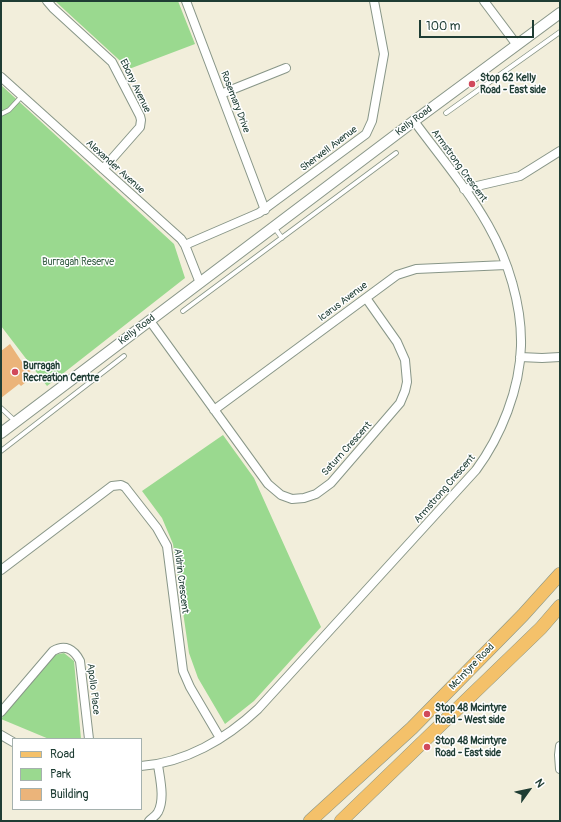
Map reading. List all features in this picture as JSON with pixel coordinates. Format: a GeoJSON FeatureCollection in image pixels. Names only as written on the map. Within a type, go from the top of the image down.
{"type":"FeatureCollection","features":[{"type":"Feature","properties":{"kind":"main road","name":"McIntyre Road"},"geometry":{"type":"LineString","coordinates":[[310,821],[412,728],[523,615],[560,574]]}},
{"type":"Feature","properties":{"kind":"main road","name":"McIntyre Road"},"geometry":{"type":"LineString","coordinates":[[341,821],[540,628],[560,606]]}},
{"type":"Feature","properties":{"kind":"street","name":"Ebony Avenue"},"geometry":{"type":"LineString","coordinates":[[47,1],[112,62],[140,116],[140,127],[103,169]]}},
{"type":"Feature","properties":{"kind":"street","name":"Rosemary Drive"},"geometry":{"type":"LineString","coordinates":[[186,1],[265,210]]}},
{"type":"Feature","properties":{"kind":"street","name":"Sherwell Avenue"},"geometry":{"type":"LineString","coordinates":[[185,245],[248,219],[265,210],[366,134],[370,127],[375,108],[384,54],[374,1]]}},
{"type":"Feature","properties":{"kind":"street"},"geometry":{"type":"LineString","coordinates":[[484,1],[517,45]]}},
{"type":"Feature","properties":{"kind":"street","name":"Kelly Road"},"geometry":{"type":"LineString","coordinates":[[1,433],[414,121],[517,45],[558,17]]}},
{"type":"Feature","properties":{"kind":"street"},"geometry":{"type":"LineString","coordinates":[[221,94],[286,68]]}},
{"type":"Feature","properties":{"kind":"street","name":"Alexander Avenue"},"geometry":{"type":"LineString","coordinates":[[1,77],[181,239],[185,245],[200,283]]}},
{"type":"Feature","properties":{"kind":"street","name":"Armstrong Crescent"},"geometry":{"type":"LineString","coordinates":[[142,766],[158,765],[196,752],[242,724],[267,700],[476,470],[491,448],[501,429],[511,399],[520,357],[521,336],[518,310],[506,265],[500,248],[487,224],[464,189],[414,121]]}},
{"type":"Feature","properties":{"kind":"street"},"geometry":{"type":"LineString","coordinates":[[464,189],[520,176],[560,150]]}},
{"type":"Feature","properties":{"kind":"street","name":"Icarus Avenue"},"geometry":{"type":"LineString","coordinates":[[214,410],[392,278],[409,270],[506,265]]}},
{"type":"Feature","properties":{"kind":"street","name":"Saturn Crescent"},"geometry":{"type":"LineString","coordinates":[[150,321],[268,484],[287,497],[299,499],[311,496],[324,489],[331,483],[397,408],[405,391],[407,371],[402,352],[397,342],[366,298]]}},
{"type":"Feature","properties":{"kind":"street"},"geometry":{"type":"LineString","coordinates":[[520,357],[560,357]]}},
{"type":"Feature","properties":{"kind":"street","name":"Aldrin Crescent"},"geometry":{"type":"LineString","coordinates":[[1,570],[112,486],[120,484],[125,487],[157,528],[167,546],[183,670],[190,687],[220,738]]}},
{"type":"Feature","properties":{"kind":"street","name":"Apollo Place"},"geometry":{"type":"LineString","coordinates":[[1,712],[53,651],[58,648],[68,648],[74,651],[80,661],[89,738]]}},
{"type":"Feature","properties":{"kind":"street"},"geometry":{"type":"LineString","coordinates":[[1,735],[12,741]]}},
{"type":"Feature","properties":{"kind":"street"},"geometry":{"type":"LineString","coordinates":[[560,746],[560,769]]}},
{"type":"Feature","properties":{"kind":"street"},"geometry":{"type":"LineString","coordinates":[[149,821],[156,815],[160,806],[161,792],[158,765]]}},
{"type":"Feature","properties":{"kind":"lane","name":"Kelly Road"},"geometry":{"type":"LineString","coordinates":[[446,113],[560,32]]}},
{"type":"Feature","properties":{"kind":"lane"},"geometry":{"type":"LineString","coordinates":[[1,114],[13,106],[22,96]]}},
{"type":"Feature","properties":{"kind":"lane","name":"Kelly Road"},"geometry":{"type":"LineString","coordinates":[[184,312],[396,153]]}},
{"type":"Feature","properties":{"kind":"lane"},"geometry":{"type":"LineString","coordinates":[[274,227],[282,238]]}},
{"type":"Feature","properties":{"kind":"lane","name":"Kelly Road"},"geometry":{"type":"LineString","coordinates":[[1,450],[124,356]]}},
{"type":"Feature","properties":{"kind":"lane"},"geometry":{"type":"LineString","coordinates":[[1,408],[16,422]]}},
{"type":"Feature","properties":{"kind":"green space"},"geometry":{"type":"Polygon","coordinates":[[[55,1],[178,1],[195,44],[129,69],[55,1]]]}},
{"type":"Feature","properties":{"kind":"green space","name":"Burragah Reserve"},"geometry":{"type":"Polygon","coordinates":[[[1,85],[174,244],[185,278],[47,386],[1,326],[1,85]]]}},
{"type":"Feature","properties":{"kind":"green space"},"geometry":{"type":"Polygon","coordinates":[[[223,435],[254,478],[321,627],[254,701],[225,724],[198,678],[189,653],[173,544],[162,518],[142,491],[223,435]]]}},
{"type":"Feature","properties":{"kind":"green space"},"geometry":{"type":"Polygon","coordinates":[[[64,653],[74,661],[81,738],[47,738],[1,719],[54,655],[64,653]]]}},
{"type":"Feature","properties":{"kind":"building","name":"Burragah Recreation Centre"},"geometry":{"type":"Polygon","coordinates":[[[10,344],[22,362],[25,360],[32,370],[28,373],[31,378],[21,386],[19,384],[1,398],[1,351],[10,344]]]}},
{"type":"Feature","properties":{"kind":"place","name":"Stop 62 Kelly Road - East side"},"geometry":{"type":"Point","coordinates":[472,84]}},
{"type":"Feature","properties":{"kind":"place","name":"Burragah Recreation Centre"},"geometry":{"type":"Point","coordinates":[15,372]}},
{"type":"Feature","properties":{"kind":"place","name":"Stop 48 Mcintyre Road - West side"},"geometry":{"type":"Point","coordinates":[427,714]}},
{"type":"Feature","properties":{"kind":"place","name":"Stop 48 Mcintyre Road - East side"},"geometry":{"type":"Point","coordinates":[427,747]}}]}
